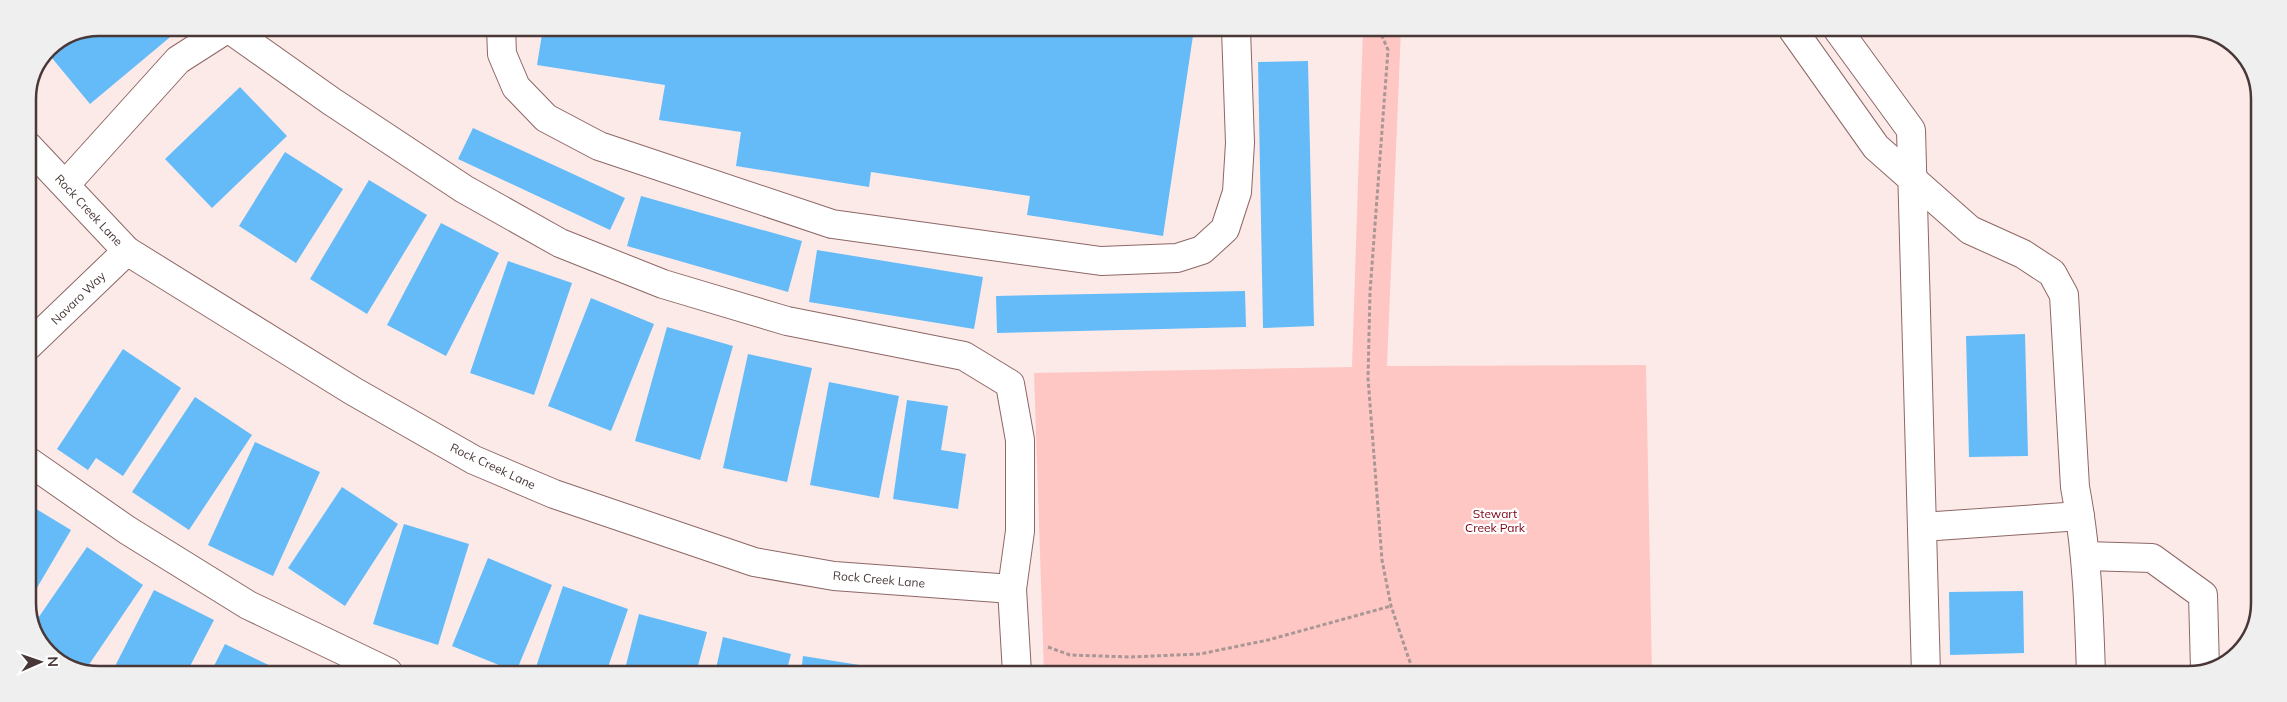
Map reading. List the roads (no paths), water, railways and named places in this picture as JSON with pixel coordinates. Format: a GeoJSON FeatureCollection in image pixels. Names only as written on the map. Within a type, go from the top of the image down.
{"type":"FeatureCollection","features":[{"type":"Feature","properties":{"kind":"street"},"geometry":{"type":"LineString","coordinates":[[66,184],[178,60],[216,36]]}},
{"type":"Feature","properties":{"kind":"street"},"geometry":{"type":"LineString","coordinates":[[239,36],[331,101],[464,189],[560,243],[663,284],[787,321],[964,356],[1010,384],[1020,440],[1020,531],[1012,589],[1017,666]]}},
{"type":"Feature","properties":{"kind":"street"},"geometry":{"type":"LineString","coordinates":[[501,36],[502,54],[516,87],[546,118],[599,146],[832,224],[1101,261],[1177,258],[1202,250],[1225,229],[1237,192],[1240,143],[1236,36]]}},
{"type":"Feature","properties":{"kind":"street"},"geometry":{"type":"LineString","coordinates":[[1796,36],[1876,147],[1970,230],[2023,254],[2052,273],[2064,295],[2075,487],[2085,556],[2088,594],[2090,666]]}},
{"type":"Feature","properties":{"kind":"street"},"geometry":{"type":"LineString","coordinates":[[1842,36],[1911,130],[1926,666]]}},
{"type":"Feature","properties":{"kind":"street","name":"Rock Creek Lane"},"geometry":{"type":"LineString","coordinates":[[36,154],[128,251],[353,391],[465,455],[554,494],[754,562],[834,576],[1012,589]]}},
{"type":"Feature","properties":{"kind":"street","name":"Navaro Way"},"geometry":{"type":"LineString","coordinates":[[36,338],[128,251]]}},
{"type":"Feature","properties":{"kind":"street"},"geometry":{"type":"LineString","coordinates":[[36,467],[126,530],[248,605],[375,666]]}},
{"type":"Feature","properties":{"kind":"street"},"geometry":{"type":"LineString","coordinates":[[1922,527],[2080,516]]}},
{"type":"Feature","properties":{"kind":"street"},"geometry":{"type":"LineString","coordinates":[[2085,556],[2152,558],[2204,595],[2205,663]]}},
{"type":"Feature","properties":{"kind":"park label","name":"Stewart Creek Park"},"geometry":{"type":"Point","coordinates":[1495,520]}}]}
